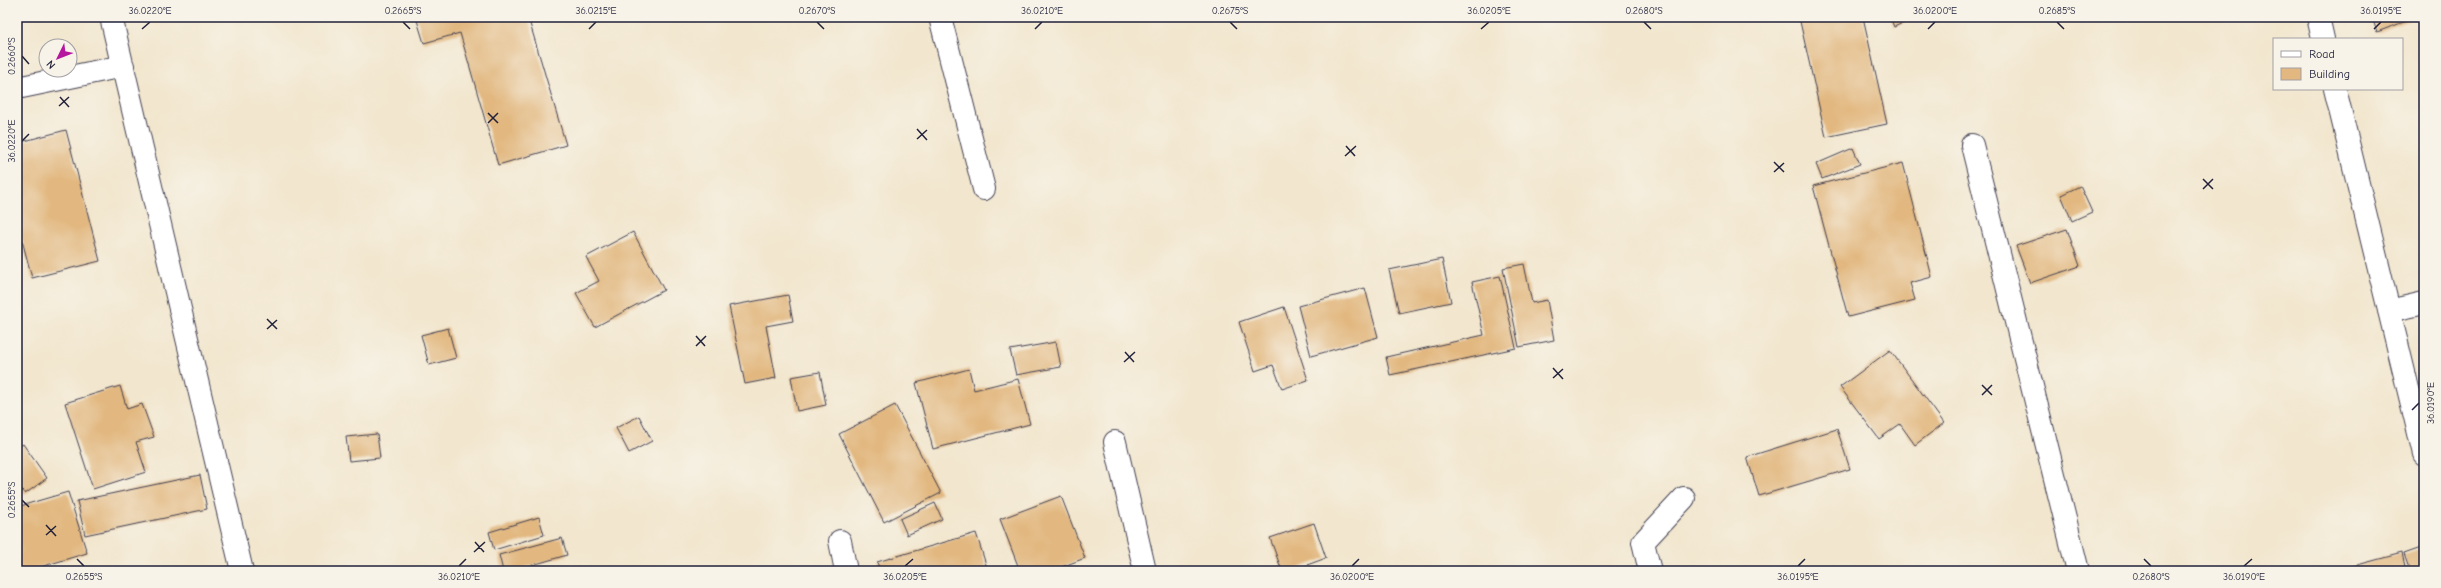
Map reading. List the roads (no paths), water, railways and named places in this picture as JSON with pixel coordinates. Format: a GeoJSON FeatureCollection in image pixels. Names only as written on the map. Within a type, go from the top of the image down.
{"type":"FeatureCollection","features":[{"type":"Feature","properties":{"kind":"street"},"geometry":{"type":"LineString","coordinates":[[111,17],[242,571]]}},
{"type":"Feature","properties":{"kind":"street"},"geometry":{"type":"LineString","coordinates":[[940,17],[984,189]]}},
{"type":"Feature","properties":{"kind":"street"},"geometry":{"type":"LineString","coordinates":[[2318,17],[2323,38]]}},
{"type":"Feature","properties":{"kind":"street"},"geometry":{"type":"LineString","coordinates":[[17,88],[123,66]]}},
{"type":"Feature","properties":{"kind":"street"},"geometry":{"type":"LineString","coordinates":[[2335,90],[2424,454]]}},
{"type":"Feature","properties":{"kind":"street"},"geometry":{"type":"LineString","coordinates":[[1972,145],[2078,571]]}},
{"type":"Feature","properties":{"kind":"street"},"geometry":{"type":"LineString","coordinates":[[2389,311],[2424,303]]}},
{"type":"Feature","properties":{"kind":"street"},"geometry":{"type":"LineString","coordinates":[[1115,442],[1145,571]]}},
{"type":"Feature","properties":{"kind":"street"},"geometry":{"type":"LineString","coordinates":[[1650,571],[1642,542],[1684,498]]}},
{"type":"Feature","properties":{"kind":"street"},"geometry":{"type":"LineString","coordinates":[[840,541],[846,571]]}}]}
